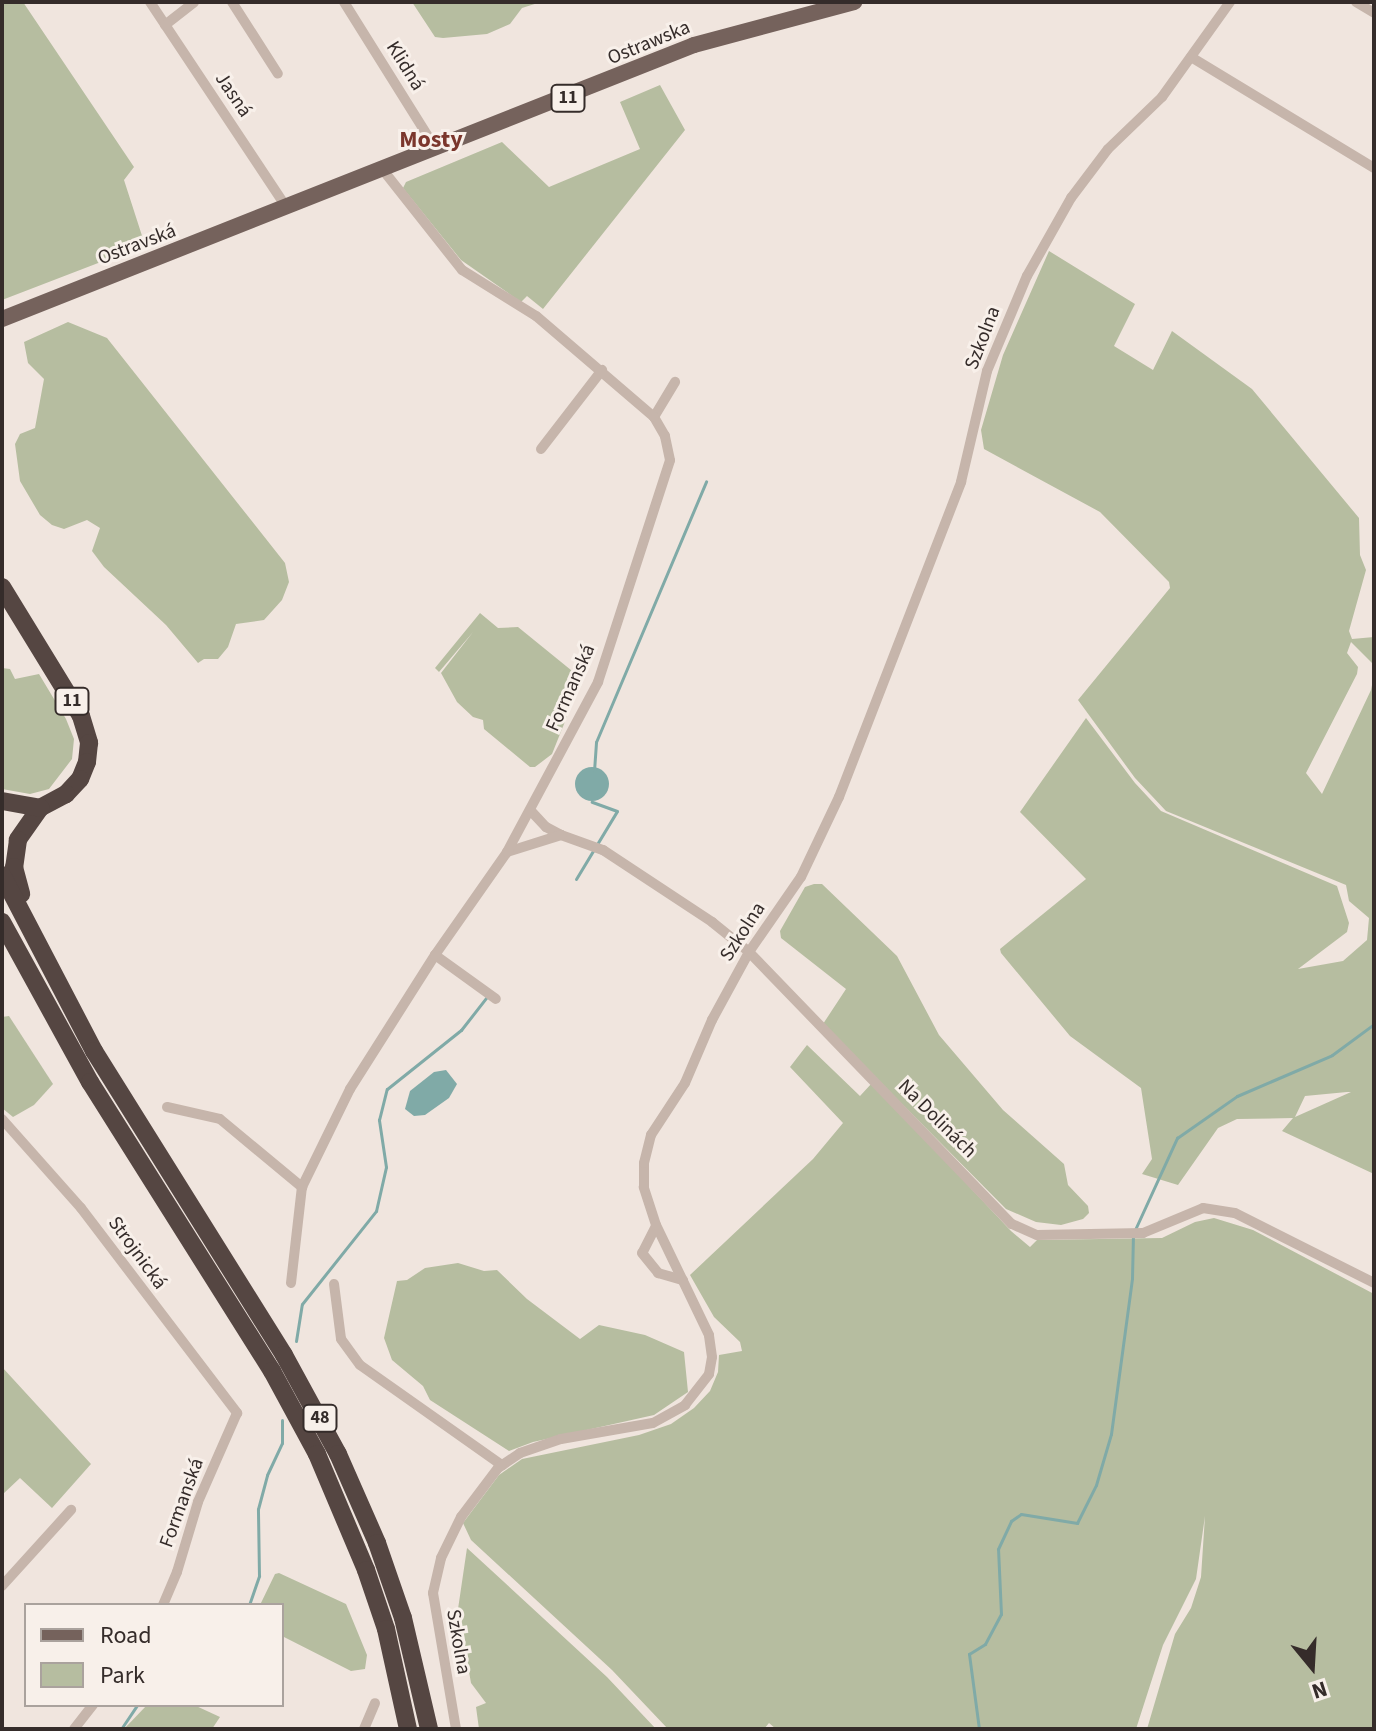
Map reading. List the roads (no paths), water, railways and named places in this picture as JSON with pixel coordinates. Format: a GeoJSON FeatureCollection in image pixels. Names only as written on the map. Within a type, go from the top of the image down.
{"type":"FeatureCollection","features":[{"type":"Feature","properties":{"kind":"highway","name":"11"},"geometry":{"type":"LineString","coordinates":[[2,587],[71,699],[88,733],[87,762],[80,779],[66,794],[40,808]]}},
{"type":"Feature","properties":{"kind":"highway"},"geometry":{"type":"LineString","coordinates":[[2,801],[40,808],[23,831],[14,861],[16,881],[41,954]]}},
{"type":"Feature","properties":{"kind":"highway","name":"48"},"geometry":{"type":"LineString","coordinates":[[2,875],[41,954],[126,1104],[284,1355],[338,1454],[377,1543],[403,1618],[429,1729]]}},
{"type":"Feature","properties":{"kind":"highway","name":"48"},"geometry":{"type":"LineString","coordinates":[[2,922],[82,1069],[272,1371],[317,1454],[366,1570],[386,1629],[408,1729]]}},
{"type":"Feature","properties":{"kind":"main road","name":"Ostrawska"},"geometry":{"type":"LineString","coordinates":[[287,208],[694,45],[854,2]]}},
{"type":"Feature","properties":{"kind":"main road","name":"Ostravská"},"geometry":{"type":"LineString","coordinates":[[2,319],[287,208]]}},
{"type":"Feature","properties":{"kind":"street","name":"Jasná"},"geometry":{"type":"LineString","coordinates":[[150,2],[287,208]]}},
{"type":"Feature","properties":{"kind":"street"},"geometry":{"type":"LineString","coordinates":[[165,25],[194,2]]}},
{"type":"Feature","properties":{"kind":"street"},"geometry":{"type":"LineString","coordinates":[[232,2],[278,74]]}},
{"type":"Feature","properties":{"kind":"street","name":"Klidná"},"geometry":{"type":"LineString","coordinates":[[344,2],[436,149]]}},
{"type":"Feature","properties":{"kind":"street","name":"Szkolna"},"geometry":{"type":"LineString","coordinates":[[456,1729],[433,1608],[434,1582],[441,1558],[461,1517],[502,1465],[534,1446],[653,1423],[693,1397],[709,1374],[709,1335],[656,1225],[644,1187],[644,1163],[651,1135],[685,1083],[712,1020],[749,952],[801,877],[839,797],[961,482],[987,371],[1027,276],[1080,186],[1108,149],[1162,97],[1230,2]]}},
{"type":"Feature","properties":{"kind":"street"},"geometry":{"type":"LineString","coordinates":[[1356,2],[1374,13]]}},
{"type":"Feature","properties":{"kind":"street"},"geometry":{"type":"LineString","coordinates":[[1191,57],[1374,168]]}},
{"type":"Feature","properties":{"kind":"street","name":"Formanská"},"geometry":{"type":"LineString","coordinates":[[291,1283],[302,1187],[350,1089],[435,955],[507,852],[598,682],[667,476],[668,445],[654,417],[536,316],[462,270],[383,170]]}},
{"type":"Feature","properties":{"kind":"street"},"geometry":{"type":"LineString","coordinates":[[541,449],[602,370]]}},
{"type":"Feature","properties":{"kind":"street"},"geometry":{"type":"LineString","coordinates":[[654,417],[675,382]]}},
{"type":"Feature","properties":{"kind":"street","name":"Na Dolinách"},"geometry":{"type":"LineString","coordinates":[[531,811],[546,827],[603,850],[712,922],[749,952],[1012,1224],[1037,1235],[1143,1233],[1203,1208],[1235,1213],[1374,1283]]}},
{"type":"Feature","properties":{"kind":"street"},"geometry":{"type":"LineString","coordinates":[[507,852],[561,835]]}},
{"type":"Feature","properties":{"kind":"street"},"geometry":{"type":"LineString","coordinates":[[435,955],[496,999]]}},
{"type":"Feature","properties":{"kind":"street"},"geometry":{"type":"LineString","coordinates":[[167,1107],[220,1119],[302,1187]]}},
{"type":"Feature","properties":{"kind":"street","name":"Strojnická"},"geometry":{"type":"LineString","coordinates":[[2,1119],[81,1208],[237,1413]]}},
{"type":"Feature","properties":{"kind":"street"},"geometry":{"type":"LineString","coordinates":[[656,1225],[642,1253],[658,1273],[683,1280]]}},
{"type":"Feature","properties":{"kind":"street"},"geometry":{"type":"LineString","coordinates":[[334,1284],[341,1339],[360,1365],[502,1465]]}},
{"type":"Feature","properties":{"kind":"street","name":"Formanská"},"geometry":{"type":"LineString","coordinates":[[164,1603],[177,1572],[198,1502],[237,1413]]}},
{"type":"Feature","properties":{"kind":"street"},"geometry":{"type":"LineString","coordinates":[[2,1586],[71,1510]]}},
{"type":"Feature","properties":{"kind":"street"},"geometry":{"type":"LineString","coordinates":[[364,1729],[375,1703]]}},
{"type":"Feature","properties":{"kind":"street"},"geometry":{"type":"LineString","coordinates":[[74,1729],[91,1707]]}},
{"type":"Feature","properties":{"kind":"water"},"geometry":{"type":"Polygon","coordinates":[[[592,767],[604,772],[609,784],[604,796],[592,801],[580,796],[575,784],[580,772],[592,767]]]}},
{"type":"Feature","properties":{"kind":"water"},"geometry":{"type":"Polygon","coordinates":[[[446,1070],[457,1084],[449,1098],[425,1115],[414,1116],[405,1109],[410,1091],[434,1072],[446,1070]]]}},
{"type":"Feature","properties":{"kind":"waterway"},"geometry":{"type":"LineString","coordinates":[[594,771],[596,742],[706,481]]}},
{"type":"Feature","properties":{"kind":"waterway"},"geometry":{"type":"LineString","coordinates":[[576,879],[617,811],[592,802]]}},
{"type":"Feature","properties":{"kind":"waterway"},"geometry":{"type":"LineString","coordinates":[[296,1341],[302,1304],[376,1211],[386,1167],[379,1120],[387,1089],[461,1030],[486,998]]}},
{"type":"Feature","properties":{"kind":"waterway"},"geometry":{"type":"LineString","coordinates":[[979,1729],[969,1654],[985,1644],[1001,1614],[998,1549],[1011,1521],[1021,1514],[1077,1523],[1096,1485],[1111,1434],[1132,1278],[1133,1234],[1177,1138],[1237,1096],[1332,1055],[1374,1024]]}},
{"type":"Feature","properties":{"kind":"waterway"},"geometry":{"type":"LineString","coordinates":[[250,1603],[259,1576],[258,1509],[267,1475],[282,1443],[282,1420]]}},
{"type":"Feature","properties":{"kind":"waterway"},"geometry":{"type":"LineString","coordinates":[[121,1729],[136,1707]]}},
{"type":"Feature","properties":{"kind":"district","name":"Mosty"},"geometry":{"type":"Point","coordinates":[431,140]}}]}
